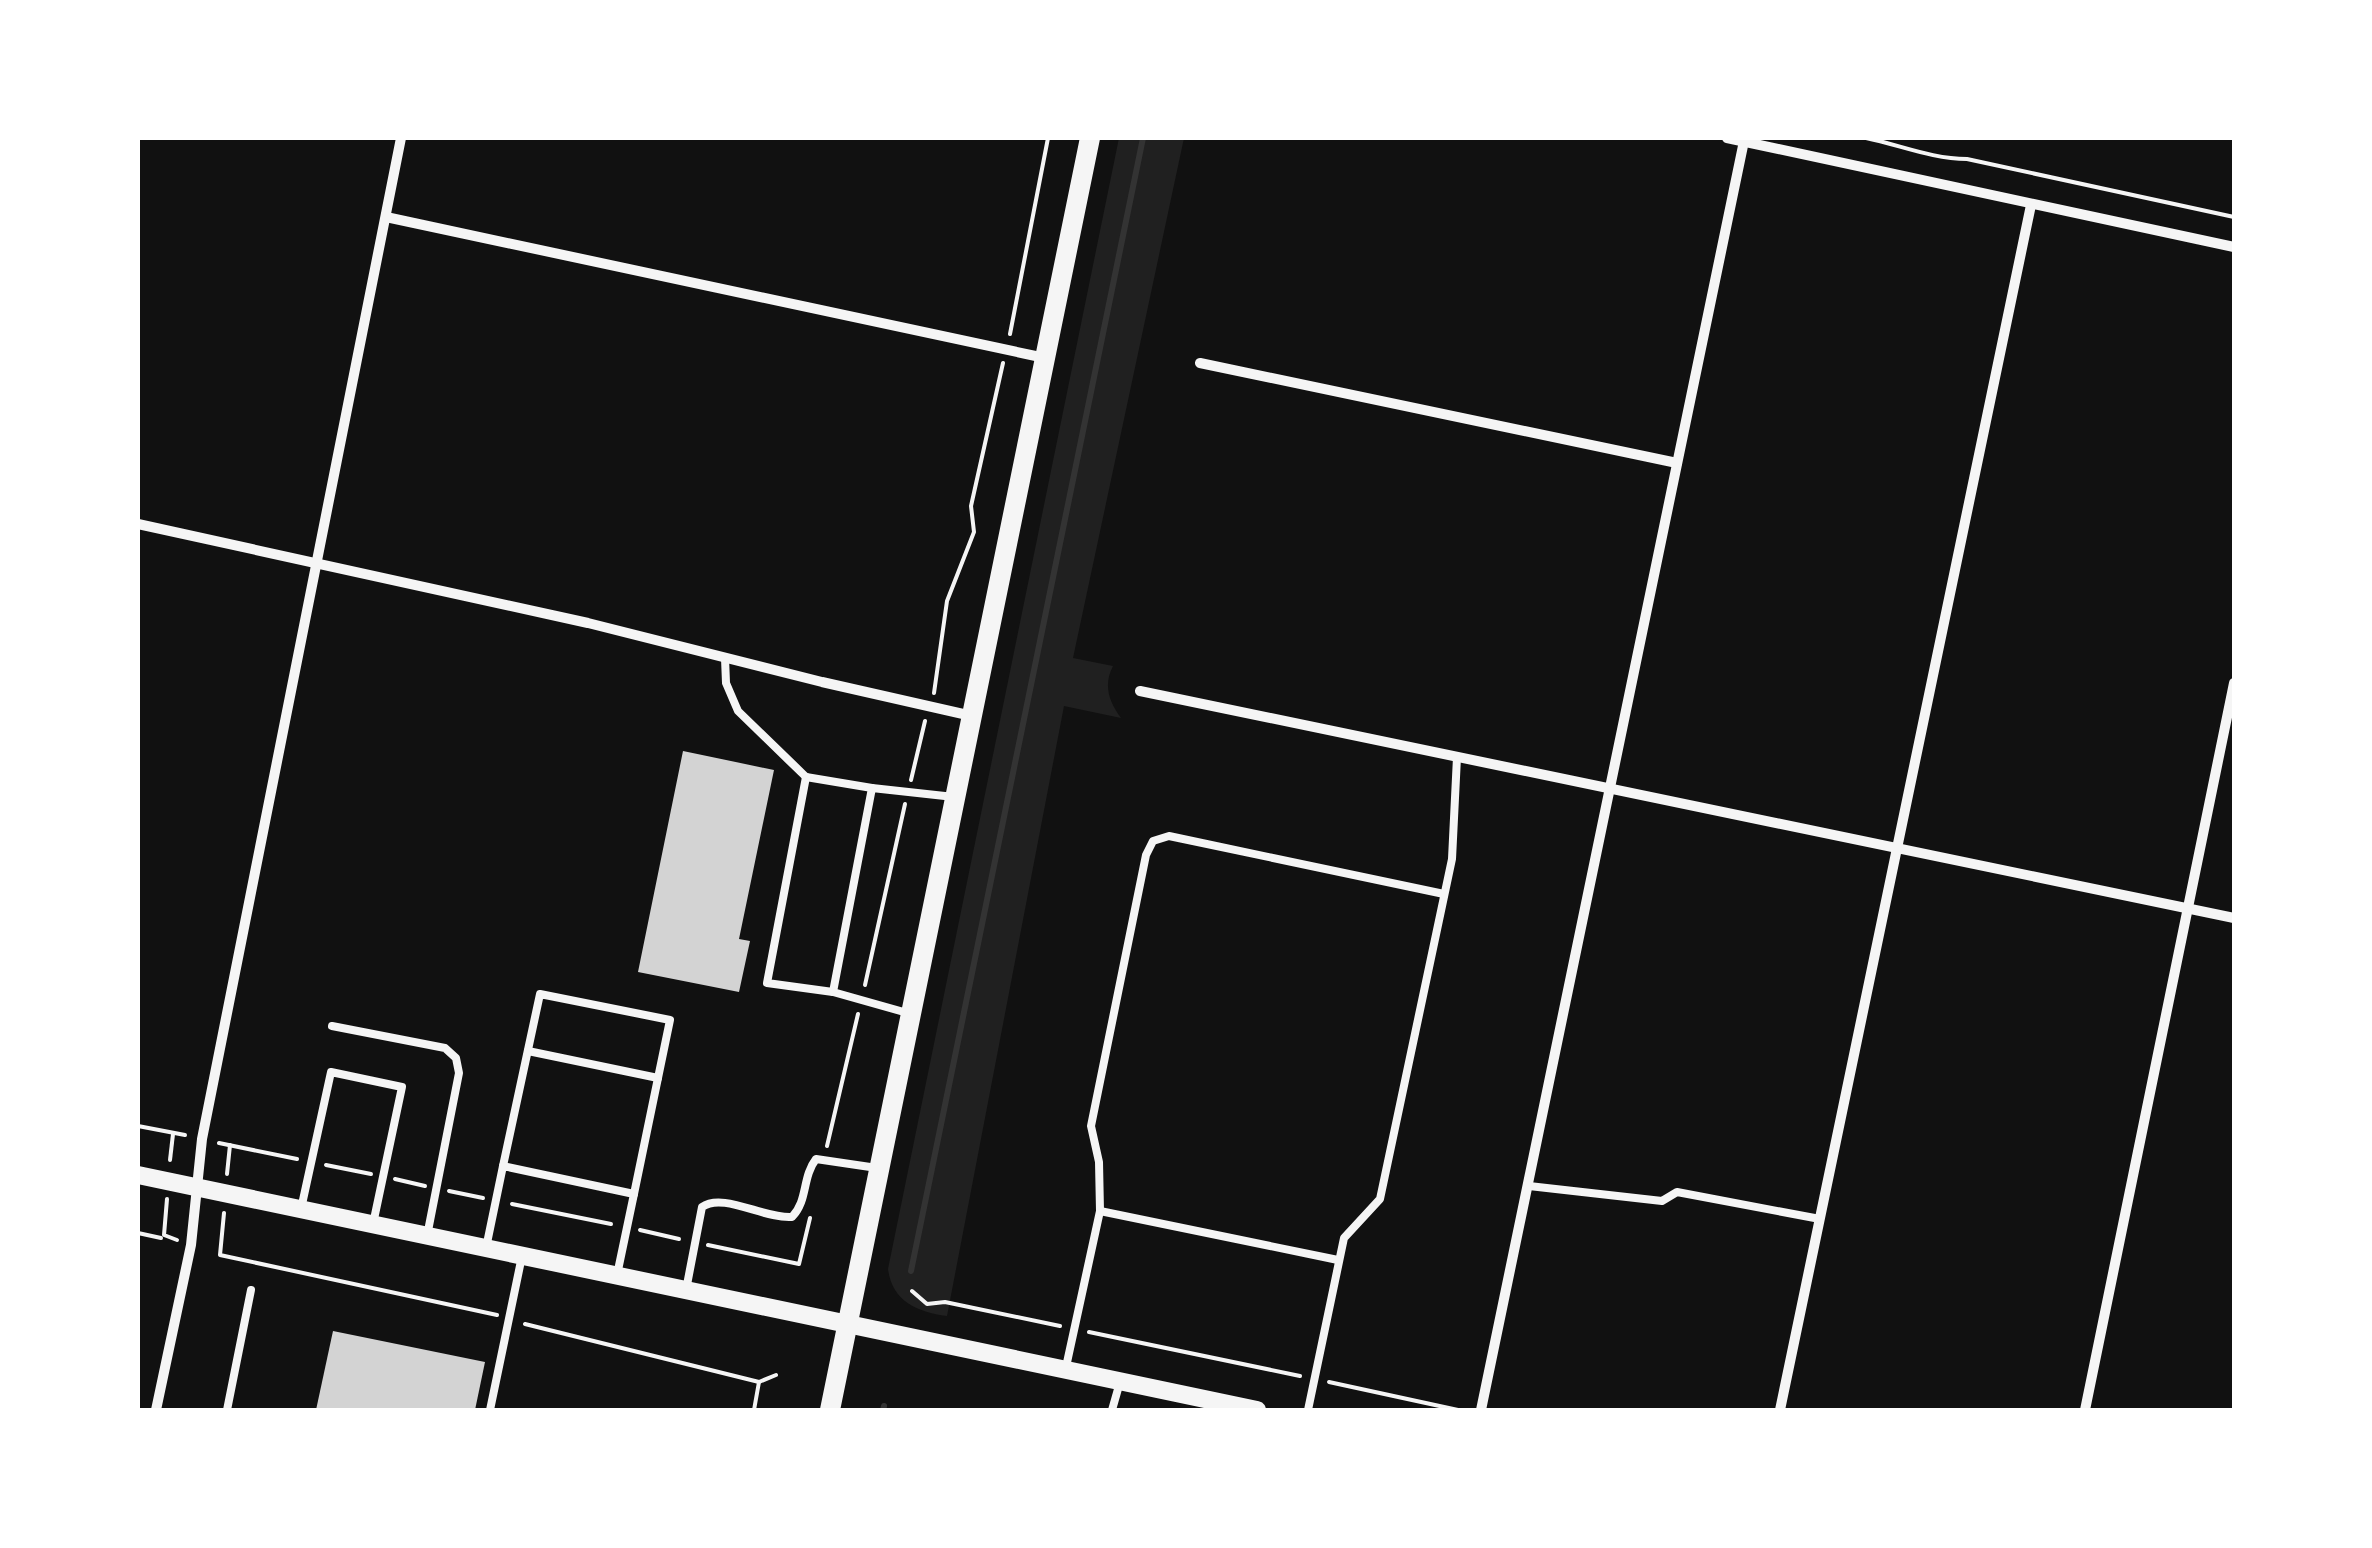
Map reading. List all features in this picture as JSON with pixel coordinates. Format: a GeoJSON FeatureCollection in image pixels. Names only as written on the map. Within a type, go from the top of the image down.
{"type":"FeatureCollection","features":[{"type":"Feature","properties":{"kind":"main road"},"geometry":{"type":"LineString","coordinates":[[830,1410],[1090,138]]}},
{"type":"Feature","properties":{"kind":"street"},"geometry":{"type":"LineString","coordinates":[[156,1410],[191,1246],[202,1139],[402,138]]}},
{"type":"Feature","properties":{"kind":"street"},"geometry":{"type":"LineString","coordinates":[[1727,138],[2234,248]]}},
{"type":"Feature","properties":{"kind":"street"},"geometry":{"type":"LineString","coordinates":[[1481,1410],[1744,141]]}},
{"type":"Feature","properties":{"kind":"street"},"geometry":{"type":"LineString","coordinates":[[1780,1410],[2031,205]]}},
{"type":"Feature","properties":{"kind":"street"},"geometry":{"type":"LineString","coordinates":[[386,217],[1044,358]]}},
{"type":"Feature","properties":{"kind":"street"},"geometry":{"type":"LineString","coordinates":[[1200,363],[1677,463]]}},
{"type":"Feature","properties":{"kind":"street"},"geometry":{"type":"LineString","coordinates":[[138,524],[588,623],[972,716]]}},
{"type":"Feature","properties":{"kind":"street"},"geometry":{"type":"LineString","coordinates":[[2085,1410],[2234,682]]}},
{"type":"Feature","properties":{"kind":"street"},"geometry":{"type":"LineString","coordinates":[[1140,691],[2234,918]]}},
{"type":"Feature","properties":{"kind":"street"},"geometry":{"type":"LineString","coordinates":[[138,1175],[1258,1410]]}},
{"type":"Feature","properties":{"kind":"lane"},"geometry":{"type":"LineString","coordinates":[[725,658],[726,684],[738,711],[806,777],[955,798]]}},
{"type":"Feature","properties":{"kind":"lane"},"geometry":{"type":"LineString","coordinates":[[1308,1410],[1344,1238],[1380,1199],[1452,859],[1456,757]]}},
{"type":"Feature","properties":{"kind":"lane"},"geometry":{"type":"LineString","coordinates":[[806,777],[767,983],[833,992],[911,1014]]}},
{"type":"Feature","properties":{"kind":"lane"},"geometry":{"type":"LineString","coordinates":[[833,992],[872,788]]}},
{"type":"Feature","properties":{"kind":"lane"},"geometry":{"type":"LineString","coordinates":[[1066,1370],[1100,1211],[1099,1162],[1091,1126],[1146,854],[1153,840],[1169,836],[1444,894]]}},
{"type":"Feature","properties":{"kind":"lane"},"geometry":{"type":"LineString","coordinates":[[486,1248],[540,994],[670,1020],[618,1276]]}},
{"type":"Feature","properties":{"kind":"lane"},"geometry":{"type":"LineString","coordinates":[[332,1026],[444,1048],[456,1058],[459,1073],[427,1236]]}},
{"type":"Feature","properties":{"kind":"lane"},"geometry":{"type":"LineString","coordinates":[[528,1051],[658,1078]]}},
{"type":"Feature","properties":{"kind":"lane"},"geometry":{"type":"LineString","coordinates":[[301,1209],[331,1072],[402,1087],[373,1224]]}},
{"type":"Feature","properties":{"kind":"lane"},"geometry":{"type":"LineString","coordinates":[[686,1290],[702,1207],[710,1201],[722,1201],[775,1218],[792,1217],[801,1208],[809,1168],[816,1159],[879,1168]]}},
{"type":"Feature","properties":{"kind":"lane"},"geometry":{"type":"LineString","coordinates":[[503,1166],[634,1194]]}},
{"type":"Feature","properties":{"kind":"lane"},"geometry":{"type":"LineString","coordinates":[[1529,1186],[1662,1201],[1677,1192],[1820,1219]]}},
{"type":"Feature","properties":{"kind":"lane"},"geometry":{"type":"LineString","coordinates":[[1100,1211],[1338,1260]]}},
{"type":"Feature","properties":{"kind":"lane"},"geometry":{"type":"LineString","coordinates":[[490,1410],[522,1256]]}},
{"type":"Feature","properties":{"kind":"lane"},"geometry":{"type":"LineString","coordinates":[[227,1410],[251,1290]]}},
{"type":"Feature","properties":{"kind":"lane"},"geometry":{"type":"LineString","coordinates":[[1112,1410],[1120,1382]]}},
{"type":"Feature","properties":{"kind":"path"},"geometry":{"type":"LineString","coordinates":[[824,1159],[938,678],[947,601],[974,532],[971,506],[1048,138]]}},
{"type":"Feature","properties":{"kind":"path"},"geometry":{"type":"LineString","coordinates":[[1866,138],[1914,148],[1938,159],[1967,159],[2234,217]]}},
{"type":"Feature","properties":{"kind":"path"},"geometry":{"type":"LineString","coordinates":[[138,1126],[799,1264],[812,1212]]}},
{"type":"Feature","properties":{"kind":"path"},"geometry":{"type":"LineString","coordinates":[[230,1145],[220,1255],[475,1308],[548,1332],[759,1382],[776,1375]]}},
{"type":"Feature","properties":{"kind":"path"},"geometry":{"type":"LineString","coordinates":[[138,1233],[161,1238]]}},
{"type":"Feature","properties":{"kind":"path"},"geometry":{"type":"LineString","coordinates":[[912,1291],[927,1304],[946,1302],[1458,1410]]}},
{"type":"Feature","properties":{"kind":"path"},"geometry":{"type":"LineString","coordinates":[[754,1410],[759,1382]]}},
{"type":"Feature","properties":{"kind":"shaded area"},"geometry":{"type":"Polygon","coordinates":[[[1119,138],[1184,138],[1073,658],[1113,666],[1109,693],[1121,718],[1064,706],[947,1316],[908,1303],[895,1289],[888,1269],[1119,138]]]}},
{"type":"Feature","properties":{"kind":"building"},"geometry":{"type":"Polygon","coordinates":[[[683,751],[774,770],[739,939],[750,941],[739,992],[638,972],[683,751]]]}},
{"type":"Feature","properties":{"kind":"building"},"geometry":{"type":"Polygon","coordinates":[[[333,1331],[485,1362],[475,1410],[316,1410],[333,1331]]]}},
{"type":"Feature","properties":{"kind":"waterway"},"geometry":{"type":"LineString","coordinates":[[911,1271],[1143,138]]}},
{"type":"Feature","properties":{"kind":"waterway"},"geometry":{"type":"LineString","coordinates":[[883,1410],[884,1406]]}}]}
